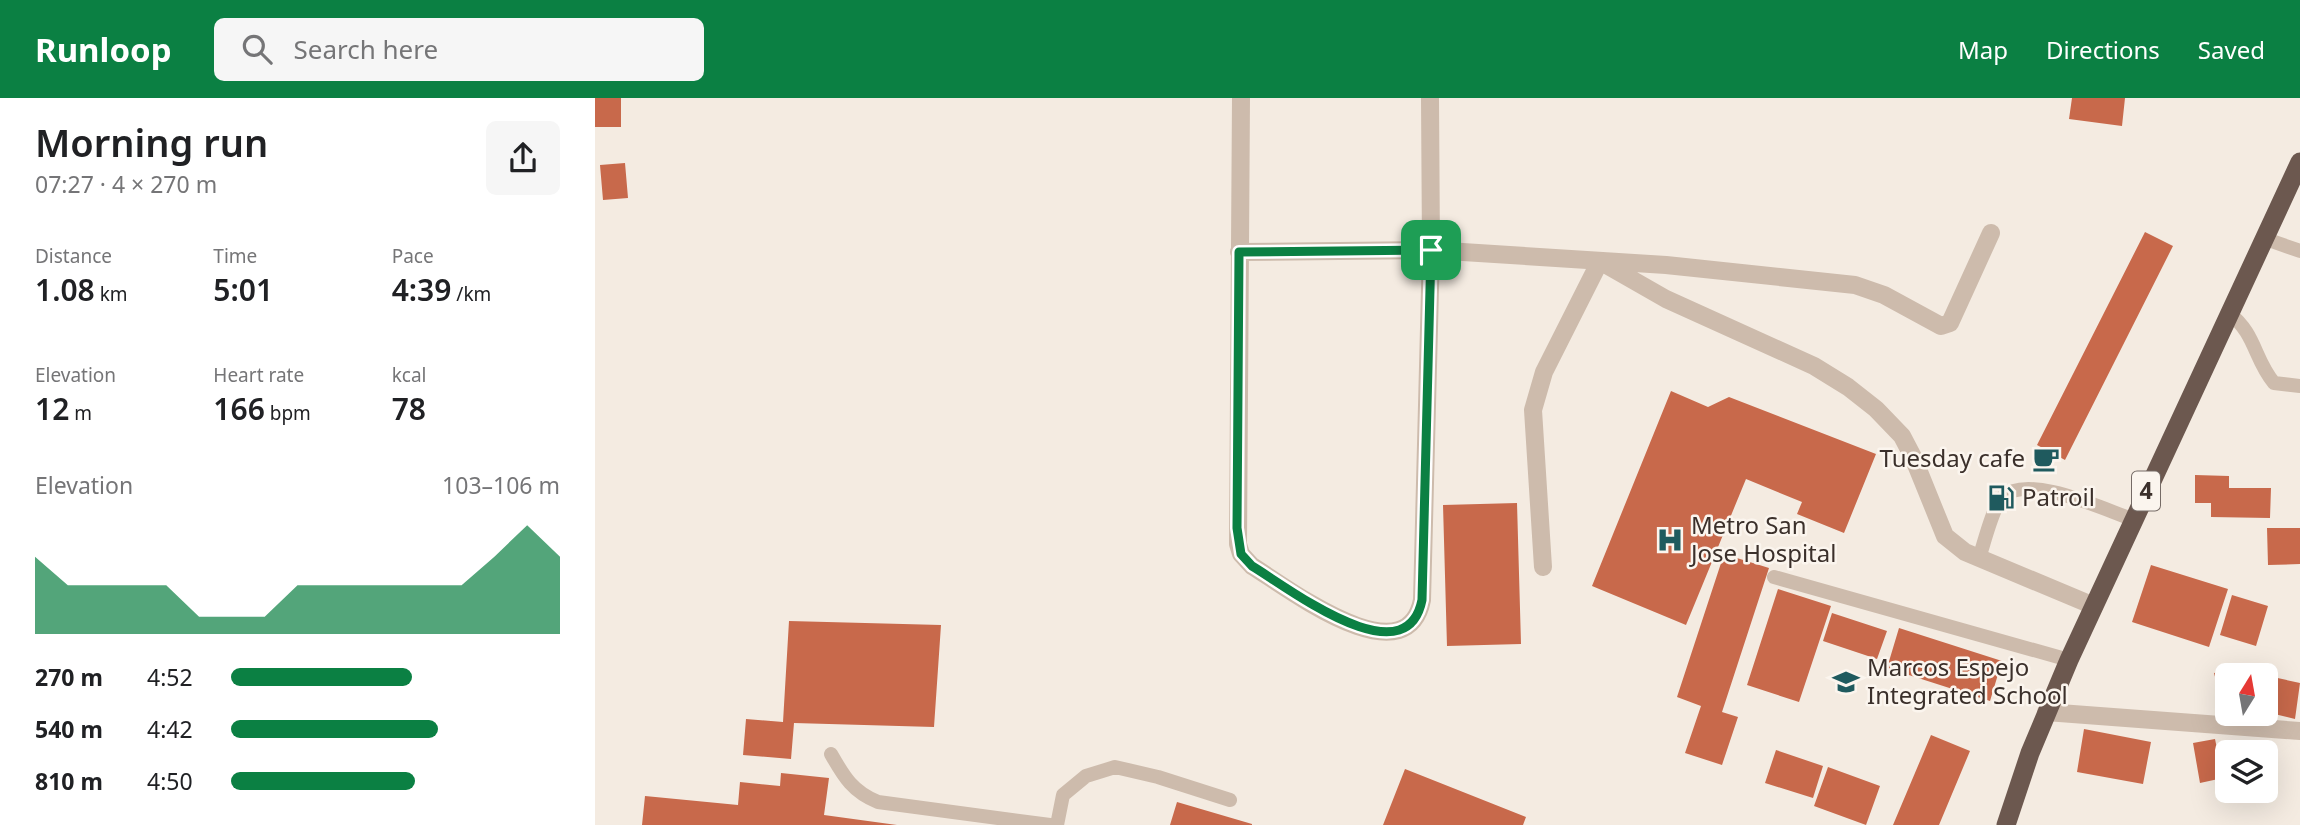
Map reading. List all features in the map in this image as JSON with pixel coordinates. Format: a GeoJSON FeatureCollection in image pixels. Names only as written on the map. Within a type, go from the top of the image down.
{"type":"FeatureCollection","features":[{"type":"Feature","properties":{"kind":"highway","name":"4"},"geometry":{"type":"LineString","coordinates":[[2006,825],[2046,712],[2069,660],[2132,519],[2300,162]]}},
{"type":"Feature","properties":{"kind":"street"},"geometry":{"type":"LineString","coordinates":[[1241,98],[1237,528],[1241,554],[1252,566],[1350,625],[1387,632],[1413,621],[1422,600],[1431,250],[1430,98]]}},
{"type":"Feature","properties":{"kind":"street"},"geometry":{"type":"LineString","coordinates":[[1239,252],[1431,250],[1600,261],[1855,285],[1884,295],[1941,326],[1950,323],[1991,233]]}},
{"type":"Feature","properties":{"kind":"street"},"geometry":{"type":"LineString","coordinates":[[1600,261],[1666,299],[1814,366],[1848,387],[1876,409],[1902,436],[1945,536],[1965,552],[2094,606]]}},
{"type":"Feature","properties":{"kind":"street"},"geometry":{"type":"LineString","coordinates":[[1543,567],[1533,410],[1544,372],[1600,261]]}},
{"type":"Feature","properties":{"kind":"street"},"geometry":{"type":"LineString","coordinates":[[2046,712],[2300,731]]}},
{"type":"Feature","properties":{"kind":"lane"},"geometry":{"type":"LineString","coordinates":[[2263,238],[2300,251]]}},
{"type":"Feature","properties":{"kind":"lane"},"geometry":{"type":"LineString","coordinates":[[2229,313],[2243,324],[2264,371],[2274,383],[2300,386]]}},
{"type":"Feature","properties":{"kind":"lane"},"geometry":{"type":"LineString","coordinates":[[1979,558],[2001,498],[2017,488],[2039,488],[2132,519]]}},
{"type":"Feature","properties":{"kind":"lane"},"geometry":{"type":"LineString","coordinates":[[1774,577],[2069,660]]}},
{"type":"Feature","properties":{"kind":"lane"},"geometry":{"type":"LineString","coordinates":[[831,754],[846,781],[861,795],[878,803],[1049,825]]}},
{"type":"Feature","properties":{"kind":"lane"},"geometry":{"type":"LineString","coordinates":[[1057,825],[1063,795],[1086,776],[1115,767],[1158,777],[1230,800]]}},
{"type":"Feature","properties":{"kind":"building"},"geometry":{"type":"Polygon","coordinates":[[[595,98],[621,98],[621,127],[595,127],[595,98]]]}},
{"type":"Feature","properties":{"kind":"building"},"geometry":{"type":"Polygon","coordinates":[[[2072,98],[2125,98],[2122,126],[2069,119],[2072,98]]]}},
{"type":"Feature","properties":{"kind":"building"},"geometry":{"type":"Polygon","coordinates":[[[625,163],[628,198],[603,200],[600,165],[625,163]]]}},
{"type":"Feature","properties":{"kind":"building"},"geometry":{"type":"Polygon","coordinates":[[[2145,232],[2173,246],[2065,460],[2037,445],[2145,232]]]}},
{"type":"Feature","properties":{"kind":"building"},"geometry":{"type":"Polygon","coordinates":[[[1671,391],[1708,407],[1729,397],[1876,454],[1844,533],[1797,514],[1802,502],[1746,479],[1686,625],[1592,586],[1671,391]]]}},
{"type":"Feature","properties":{"kind":"building"},"geometry":{"type":"Polygon","coordinates":[[[2195,475],[2229,476],[2229,488],[2271,488],[2270,518],[2211,517],[2211,503],[2195,503],[2195,475]]]}},
{"type":"Feature","properties":{"kind":"building"},"geometry":{"type":"Polygon","coordinates":[[[1517,503],[1521,644],[1447,646],[1443,505],[1517,503]]]}},
{"type":"Feature","properties":{"kind":"building"},"geometry":{"type":"Polygon","coordinates":[[[2267,528],[2300,528],[2300,564],[2268,565],[2267,528]]]}},
{"type":"Feature","properties":{"kind":"building"},"geometry":{"type":"Polygon","coordinates":[[[1724,554],[1769,568],[1722,712],[1738,717],[1722,765],[1685,753],[1701,706],[1677,697],[1724,554]]]}},
{"type":"Feature","properties":{"kind":"building"},"geometry":{"type":"Polygon","coordinates":[[[2151,565],[2228,589],[2209,647],[2132,622],[2151,565]]]}},
{"type":"Feature","properties":{"kind":"building"},"geometry":{"type":"Polygon","coordinates":[[[1778,589],[1831,606],[1799,702],[1747,685],[1778,589]]]}},
{"type":"Feature","properties":{"kind":"building"},"geometry":{"type":"Polygon","coordinates":[[[2232,595],[2268,606],[2256,646],[2220,635],[2232,595]]]}},
{"type":"Feature","properties":{"kind":"building"},"geometry":{"type":"Polygon","coordinates":[[[1832,613],[1887,631],[1877,659],[1823,641],[1832,613]]]}},
{"type":"Feature","properties":{"kind":"building"},"geometry":{"type":"Polygon","coordinates":[[[789,621],[941,625],[934,727],[794,723],[791,759],[743,755],[746,719],[783,722],[789,621]]]}},
{"type":"Feature","properties":{"kind":"building"},"geometry":{"type":"Polygon","coordinates":[[[1899,628],[2002,661],[1990,701],[1887,668],[1899,628]]]}},
{"type":"Feature","properties":{"kind":"building"},"geometry":{"type":"Polygon","coordinates":[[[2279,678],[2300,683],[2295,719],[2279,715],[2279,678]]]}},
{"type":"Feature","properties":{"kind":"building"},"geometry":{"type":"Polygon","coordinates":[[[2084,729],[2151,742],[2143,784],[2077,772],[2084,729]]]}},
{"type":"Feature","properties":{"kind":"building"},"geometry":{"type":"Polygon","coordinates":[[[1931,735],[1970,751],[1939,825],[1893,825],[1931,735]]]}},
{"type":"Feature","properties":{"kind":"building"},"geometry":{"type":"Polygon","coordinates":[[[2215,739],[2215,780],[2200,783],[2193,743],[2215,739]]]}},
{"type":"Feature","properties":{"kind":"building"},"geometry":{"type":"Polygon","coordinates":[[[1776,750],[1823,766],[1813,798],[1765,783],[1776,750]]]}},
{"type":"Feature","properties":{"kind":"building"},"geometry":{"type":"Polygon","coordinates":[[[1828,767],[1880,786],[1866,825],[1814,806],[1828,767]]]}},
{"type":"Feature","properties":{"kind":"building"},"geometry":{"type":"Polygon","coordinates":[[[1405,769],[1526,817],[1523,825],[1383,825],[1405,769]]]}},
{"type":"Feature","properties":{"kind":"building"},"geometry":{"type":"Polygon","coordinates":[[[781,773],[829,778],[824,815],[897,825],[642,825],[645,796],[738,805],[740,782],[780,786],[781,773]]]}},
{"type":"Feature","properties":{"kind":"building"},"geometry":{"type":"Polygon","coordinates":[[[1177,802],[1252,824],[1252,825],[1170,825],[1177,802]]]}},
{"type":"Feature","properties":{"kind":"place","name":"Tuesday cafe"},"geometry":{"type":"Point","coordinates":[2046,459]}},
{"type":"Feature","properties":{"kind":"place","name":"Patroil"},"geometry":{"type":"Point","coordinates":[2001,498]}},
{"type":"Feature","properties":{"kind":"place","name":"Metro San Jose Hospital"},"geometry":{"type":"Point","coordinates":[1670,540]}},
{"type":"Feature","properties":{"kind":"place","name":"Marcos Espejo Integrated School"},"geometry":{"type":"Point","coordinates":[1846,682]}},
{"type":"Feature","properties":{"kind":"route"},"geometry":{"type":"LineString","coordinates":[[1431,250],[1422,600],[1413,621],[1387,632],[1371,631],[1350,625],[1252,566],[1241,554],[1237,528],[1239,252],[1431,250]]}}]}
